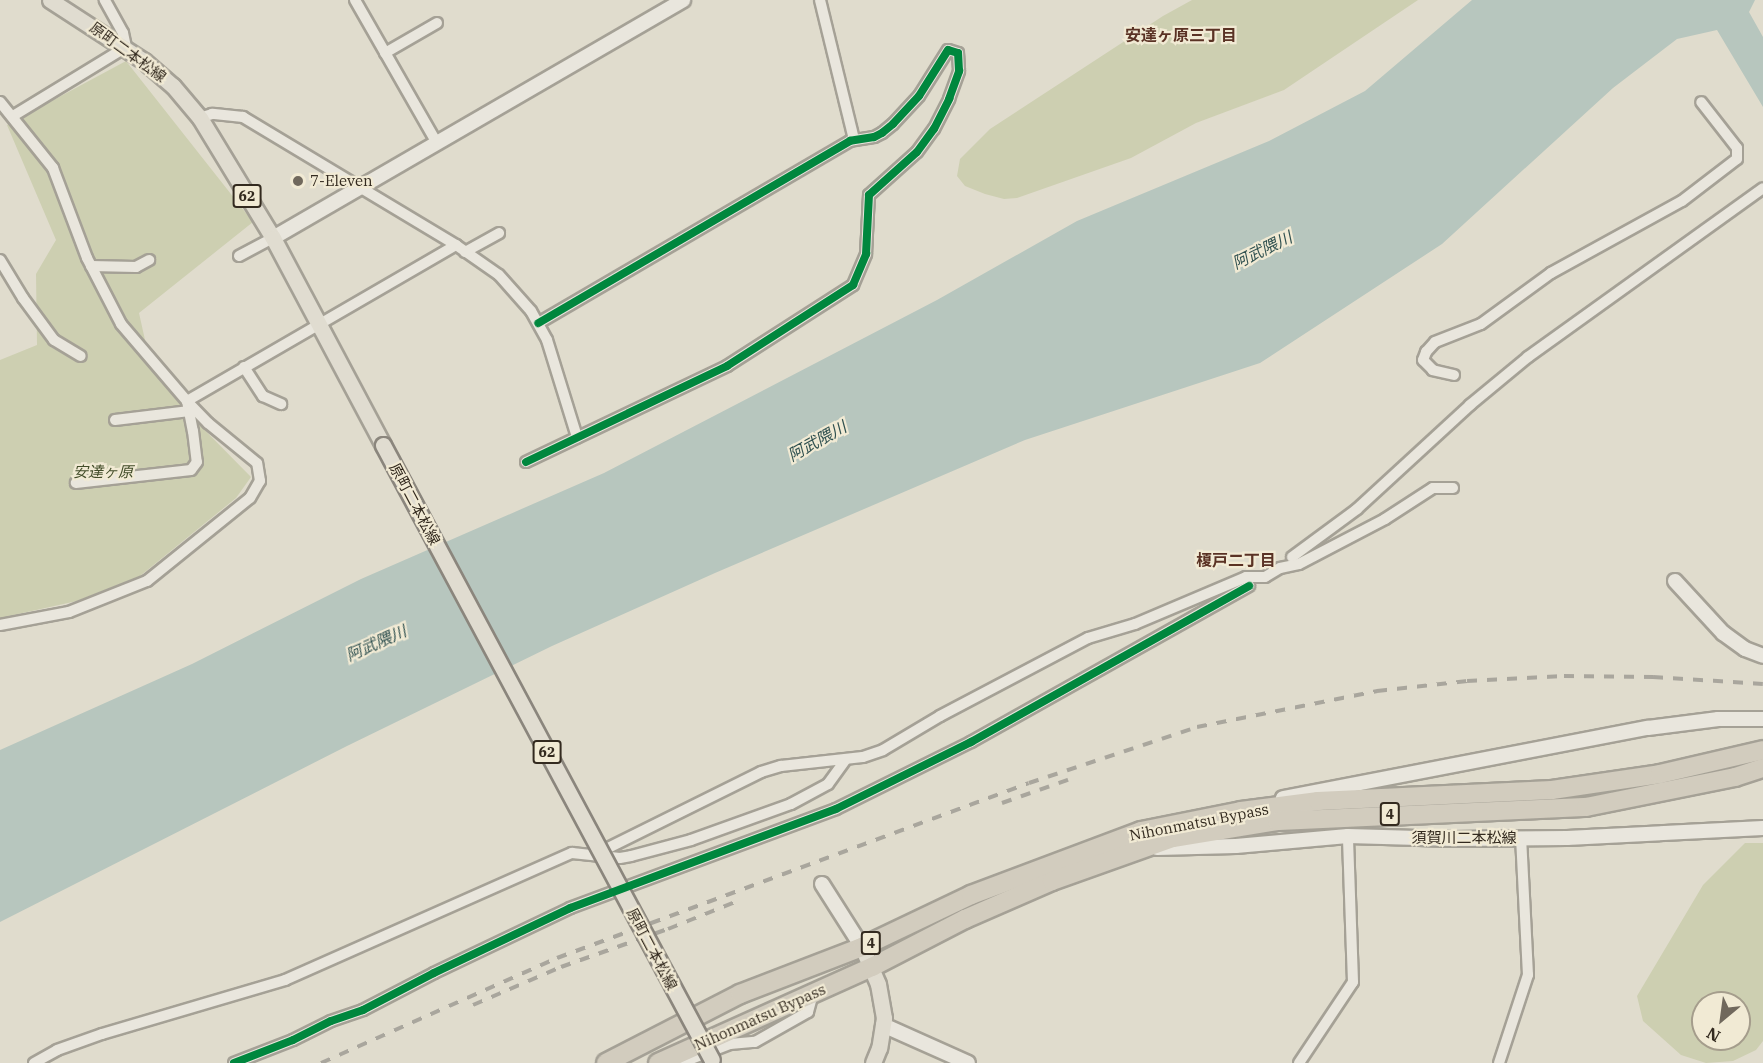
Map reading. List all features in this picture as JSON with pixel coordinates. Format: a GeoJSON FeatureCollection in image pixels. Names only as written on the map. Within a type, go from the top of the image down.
{"type":"FeatureCollection","features":[{"type":"Feature","properties":{"kind":"highway","name":"Nihonmatsu Bypass"},"geometry":{"type":"LineString","coordinates":[[606,1063],[740,994],[862,947],[971,895],[1141,831],[1241,811],[1318,801],[1552,790],[1660,774],[1763,750]]}},
{"type":"Feature","properties":{"kind":"highway","name":"Nihonmatsu Bypass"},"geometry":{"type":"LineString","coordinates":[[658,1063],[872,967],[965,919],[1052,881],[1173,838],[1277,821],[1586,807],[1735,777],[1763,768]]}},
{"type":"Feature","properties":{"kind":"main road","name":"原町二本松線"},"geometry":{"type":"LineString","coordinates":[[50,0],[126,47],[173,86],[200,118],[273,238],[320,324],[713,1061]]}},
{"type":"Feature","properties":{"kind":"main road"},"geometry":{"type":"LineString","coordinates":[[273,238],[683,0]]}},
{"type":"Feature","properties":{"kind":"main road"},"geometry":{"type":"LineString","coordinates":[[1675,581],[1723,633],[1745,649],[1763,656]]}},
{"type":"Feature","properties":{"kind":"main road"},"geometry":{"type":"LineString","coordinates":[[1141,831],[1305,793],[1591,738],[1718,719],[1763,719]]}},
{"type":"Feature","properties":{"kind":"main road","name":"須賀川二本松線"},"geometry":{"type":"LineString","coordinates":[[1129,852],[1165,847],[1236,846],[1348,836],[1521,838],[1763,828]]}},
{"type":"Feature","properties":{"kind":"main road"},"geometry":{"type":"LineString","coordinates":[[822,884],[862,947],[878,984],[883,1025],[879,1048],[873,1063]]}},
{"type":"Feature","properties":{"kind":"main road"},"geometry":{"type":"LineString","coordinates":[[883,1025],[967,1063]]}},
{"type":"Feature","properties":{"kind":"street"},"geometry":{"type":"LineString","coordinates":[[13,116],[126,47],[123,33],[105,0]]}},
{"type":"Feature","properties":{"kind":"street"},"geometry":{"type":"LineString","coordinates":[[355,0],[437,143]]}},
{"type":"Feature","properties":{"kind":"street"},"geometry":{"type":"LineString","coordinates":[[820,0],[854,140]]}},
{"type":"Feature","properties":{"kind":"street"},"geometry":{"type":"LineString","coordinates":[[385,53],[437,23]]}},
{"type":"Feature","properties":{"kind":"street"},"geometry":{"type":"LineString","coordinates":[[526,462],[727,366],[853,285],[866,254],[869,195],[917,152],[934,129],[949,99],[959,71],[958,53],[948,50],[919,96],[893,124],[874,137],[854,140],[538,323]]}},
{"type":"Feature","properties":{"kind":"street"},"geometry":{"type":"LineString","coordinates":[[0,102],[53,168],[91,266],[121,324],[188,406],[256,463],[260,481],[255,492],[147,581],[69,612],[0,625]]}},
{"type":"Feature","properties":{"kind":"street"},"geometry":{"type":"LineString","coordinates":[[1454,375],[1432,370],[1423,360],[1425,352],[1435,342],[1480,324],[1551,273],[1682,201],[1737,159],[1737,148],[1701,102]]}},
{"type":"Feature","properties":{"kind":"street"},"geometry":{"type":"LineString","coordinates":[[200,118],[212,114],[243,117],[461,249],[499,275],[538,323],[548,340],[577,437]]}},
{"type":"Feature","properties":{"kind":"street"},"geometry":{"type":"LineString","coordinates":[[1292,557],[1357,509],[1470,405],[1528,357],[1763,188]]}},
{"type":"Feature","properties":{"kind":"street"},"geometry":{"type":"LineString","coordinates":[[115,420],[188,406],[244,367],[320,324],[461,249],[499,233]]}},
{"type":"Feature","properties":{"kind":"street"},"geometry":{"type":"LineString","coordinates":[[239,256],[273,238]]}},
{"type":"Feature","properties":{"kind":"street"},"geometry":{"type":"LineString","coordinates":[[0,260],[23,298],[54,340],[81,356]]}},
{"type":"Feature","properties":{"kind":"street"},"geometry":{"type":"LineString","coordinates":[[91,266],[136,267],[149,260]]}},
{"type":"Feature","properties":{"kind":"street"},"geometry":{"type":"LineString","coordinates":[[244,367],[263,396],[281,404]]}},
{"type":"Feature","properties":{"kind":"street"},"geometry":{"type":"LineString","coordinates":[[76,483],[191,470],[197,462],[188,406]]}},
{"type":"Feature","properties":{"kind":"street"},"geometry":{"type":"LineString","coordinates":[[600,852],[739,782],[781,766],[863,757],[898,743],[940,716],[1088,638],[1135,624],[1246,577],[1264,577],[1280,568],[1299,564],[1385,519],[1433,488],[1453,488]]}},
{"type":"Feature","properties":{"kind":"street"},"geometry":{"type":"LineString","coordinates":[[234,1063],[293,1040],[331,1021],[363,1010],[434,972],[570,908],[665,875],[847,804],[971,742],[1145,647],[1249,586]]}},
{"type":"Feature","properties":{"kind":"street"},"geometry":{"type":"LineString","coordinates":[[34,1063],[57,1050],[102,1034],[285,980],[572,853],[620,858],[631,856],[691,840],[780,808],[828,784],[846,759]]}},
{"type":"Feature","properties":{"kind":"street"},"geometry":{"type":"LineString","coordinates":[[1299,1063],[1353,982],[1348,836]]}},
{"type":"Feature","properties":{"kind":"street"},"geometry":{"type":"LineString","coordinates":[[1499,1063],[1528,975],[1521,838]]}},
{"type":"Feature","properties":{"kind":"street"},"geometry":{"type":"LineString","coordinates":[[680,1063],[730,1044],[755,1042],[808,1011],[813,993]]}},
{"type":"Feature","properties":{"kind":"green space"},"geometry":{"type":"Polygon","coordinates":[[[1192,0],[1418,0],[1284,90],[1196,123],[1131,158],[1017,198],[1004,199],[985,194],[965,186],[957,176],[960,159],[990,129],[1163,16],[1192,0]]]}},
{"type":"Feature","properties":{"kind":"green space","name":"安達ヶ原"},"geometry":{"type":"Polygon","coordinates":[[[126,61],[253,222],[139,313],[151,367],[181,406],[251,477],[236,498],[140,576],[77,601],[0,618],[0,360],[37,345],[36,274],[56,240],[7,125],[126,61]]]}},
{"type":"Feature","properties":{"kind":"green space"},"geometry":{"type":"Polygon","coordinates":[[[1745,843],[1763,843],[1763,1041],[1756,1050],[1733,1061],[1706,1063],[1681,1055],[1643,1021],[1637,996],[1703,885],[1745,843]]]}},
{"type":"Feature","properties":{"kind":"water","name":"阿武隈川"},"geometry":{"type":"Polygon","coordinates":[[[1472,0],[1755,0],[1749,12],[1763,37],[1763,107],[1717,30],[1677,39],[1613,88],[1442,244],[1260,363],[1025,440],[715,573],[552,646],[347,746],[0,922],[0,750],[192,664],[361,579],[604,473],[937,300],[1077,221],[1269,141],[1365,91],[1472,0]]]}},
{"type":"Feature","properties":{"kind":"railway"},"geometry":{"type":"LineString","coordinates":[[321,1063],[557,958],[1029,783],[1197,727],[1377,691],[1467,681],[1564,676],[1653,677],[1763,684]]}},
{"type":"Feature","properties":{"kind":"railway"},"geometry":{"type":"LineString","coordinates":[[1002,803],[1070,779]]}},
{"type":"Feature","properties":{"kind":"railway"},"geometry":{"type":"LineString","coordinates":[[473,1005],[561,967],[668,929],[735,902]]}},
{"type":"Feature","properties":{"kind":"cycle path"},"geometry":{"type":"LineString","coordinates":[[526,462],[727,366],[853,285],[866,254],[869,195],[917,152],[934,129],[949,99],[959,71],[958,53],[948,50],[919,96],[882,133],[874,137],[850,141],[538,323]]}},
{"type":"Feature","properties":{"kind":"cycle path"},"geometry":{"type":"LineString","coordinates":[[234,1063],[293,1040],[331,1021],[363,1010],[434,973],[570,908],[836,809],[971,742],[1249,586]]}},
{"type":"Feature","properties":{"kind":"place","name":"7-Eleven"},"geometry":{"type":"Point","coordinates":[298,181]}},
{"type":"Feature","properties":{"kind":"district","name":"安達ヶ原三丁目"},"geometry":{"type":"Point","coordinates":[1181,35]}},
{"type":"Feature","properties":{"kind":"district","name":"榎戸二丁目"},"geometry":{"type":"Point","coordinates":[1236,560]}}]}
